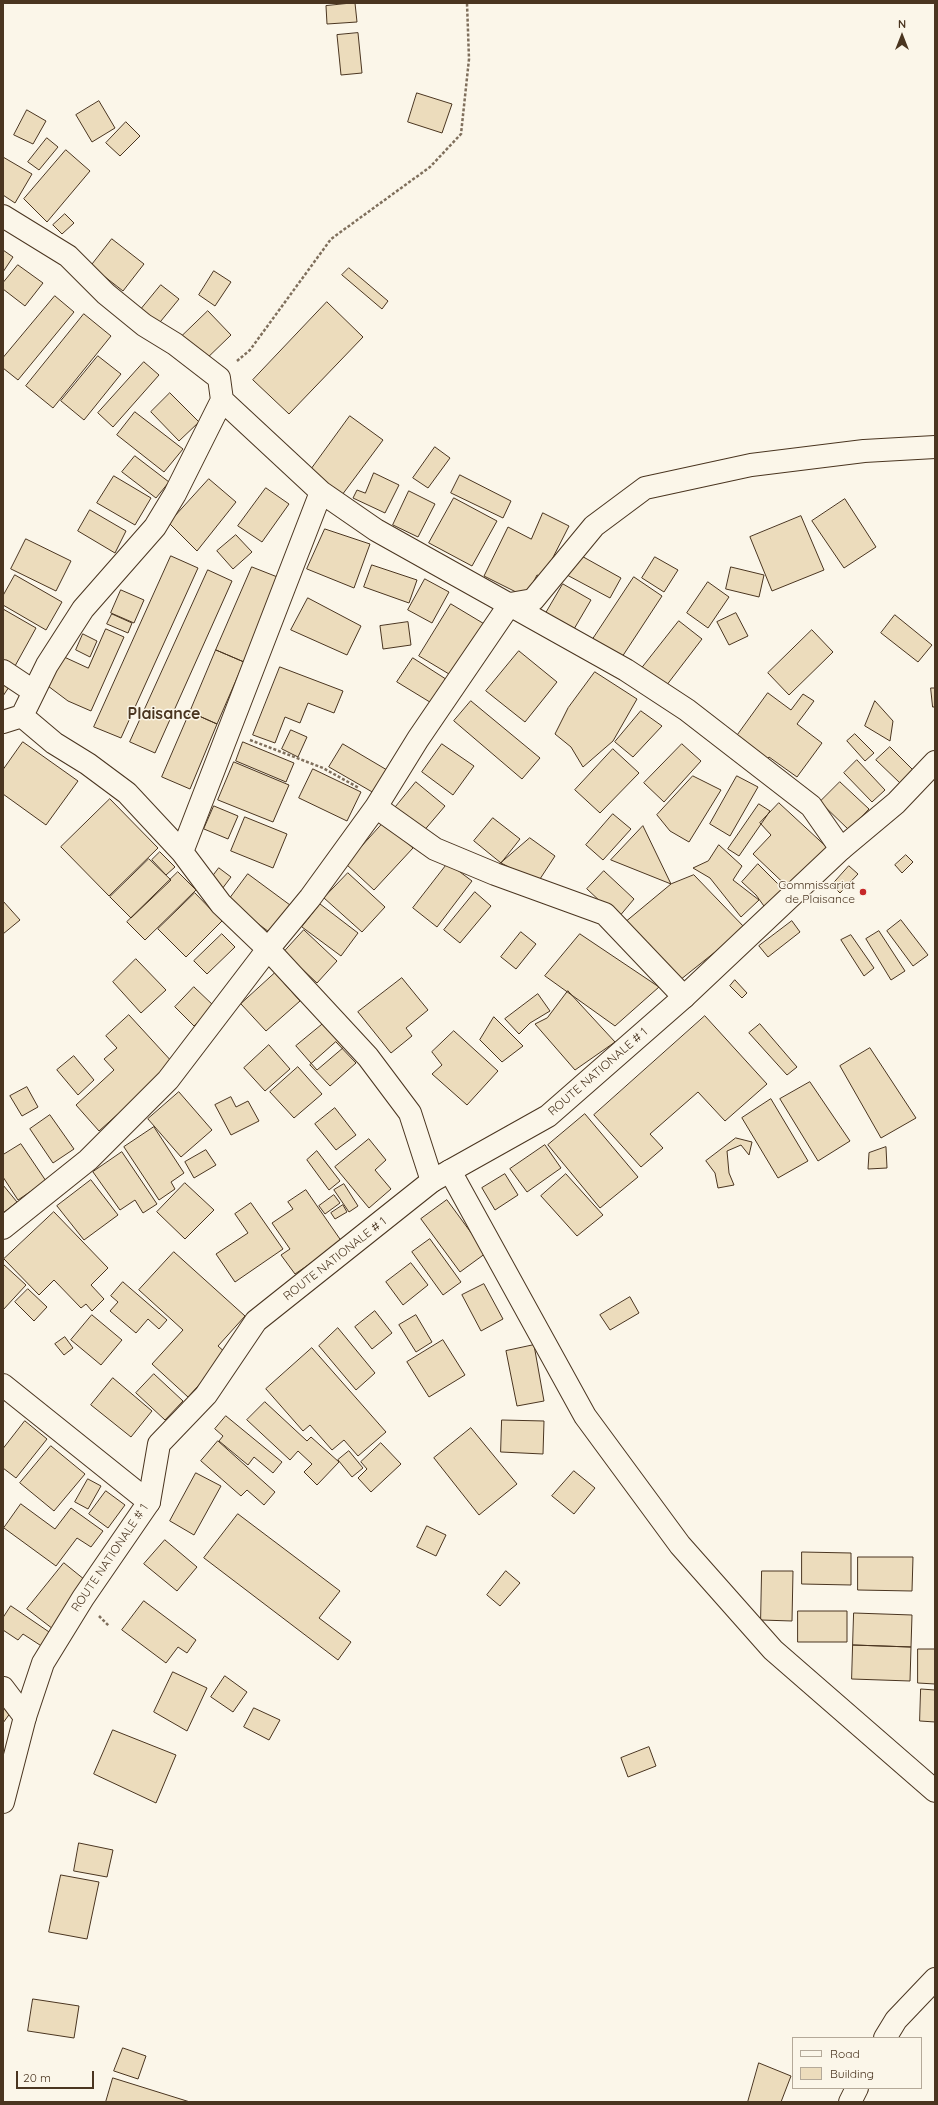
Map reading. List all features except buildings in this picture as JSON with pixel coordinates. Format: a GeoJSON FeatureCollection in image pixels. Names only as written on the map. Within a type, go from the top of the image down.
{"type":"FeatureCollection","features":[{"type":"Feature","properties":{"kind":"street"},"geometry":{"type":"LineString","coordinates":[[3,216],[68,256],[106,294],[144,325],[176,344],[219,378],[222,400],[175,494],[154,527],[83,609],[33,692],[12,719],[88,764],[127,793],[182,852],[221,904],[268,949],[368,1057],[410,1113],[441,1176],[585,1416],[680,1545],[773,1650],[935,1791]]}},
{"type":"Feature","properties":{"kind":"street"},"geometry":{"type":"LineString","coordinates":[[222,400],[321,492],[376,530],[626,670],[687,710],[811,806],[841,849]]}},
{"type":"Feature","properties":{"kind":"street"},"geometry":{"type":"LineString","coordinates":[[3,1228],[88,1160],[168,1080],[268,949],[310,898],[378,803],[418,739],[510,604],[533,600],[594,526],[646,488],[751,465],[864,451],[935,447]]}},
{"type":"Feature","properties":{"kind":"street"},"geometry":{"type":"LineString","coordinates":[[182,852],[321,492]]}},
{"type":"Feature","properties":{"kind":"street"},"geometry":{"type":"LineString","coordinates":[[3,671],[33,692]]}},
{"type":"Feature","properties":{"kind":"street","name":"ROUTE NATIONALE # 1"},"geometry":{"type":"LineString","coordinates":[[3,1802],[25,1717],[43,1663],[83,1598],[149,1502],[159,1444],[206,1395],[256,1321],[441,1176],[548,1116],[684,997],[841,849],[896,803],[935,762]]}},
{"type":"Feature","properties":{"kind":"street"},"geometry":{"type":"LineString","coordinates":[[378,803],[435,849],[495,874],[605,914],[684,997]]}},
{"type":"Feature","properties":{"kind":"street"},"geometry":{"type":"LineString","coordinates":[[3,1385],[149,1502]]}},
{"type":"Feature","properties":{"kind":"street"},"geometry":{"type":"LineString","coordinates":[[3,1688],[25,1717]]}},
{"type":"Feature","properties":{"kind":"street"},"geometry":{"type":"LineString","coordinates":[[886,2037],[896,2020],[935,1979]]}},
{"type":"Feature","properties":{"kind":"street"},"geometry":{"type":"LineString","coordinates":[[850,2102],[856,2089]]}},
{"type":"Feature","properties":{"kind":"path"},"geometry":{"type":"LineString","coordinates":[[219,378],[250,350],[331,239],[430,167],[461,134],[470,59],[467,3]]}},
{"type":"Feature","properties":{"kind":"path"},"geometry":{"type":"LineString","coordinates":[[228,732],[323,768],[378,803]]}},
{"type":"Feature","properties":{"kind":"place","name":"Commissariat de Plaisance"},"geometry":{"type":"Point","coordinates":[863,892]}},
{"type":"Feature","properties":{"kind":"district","name":"Plaisance"},"geometry":{"type":"Point","coordinates":[164,714]}}]}
